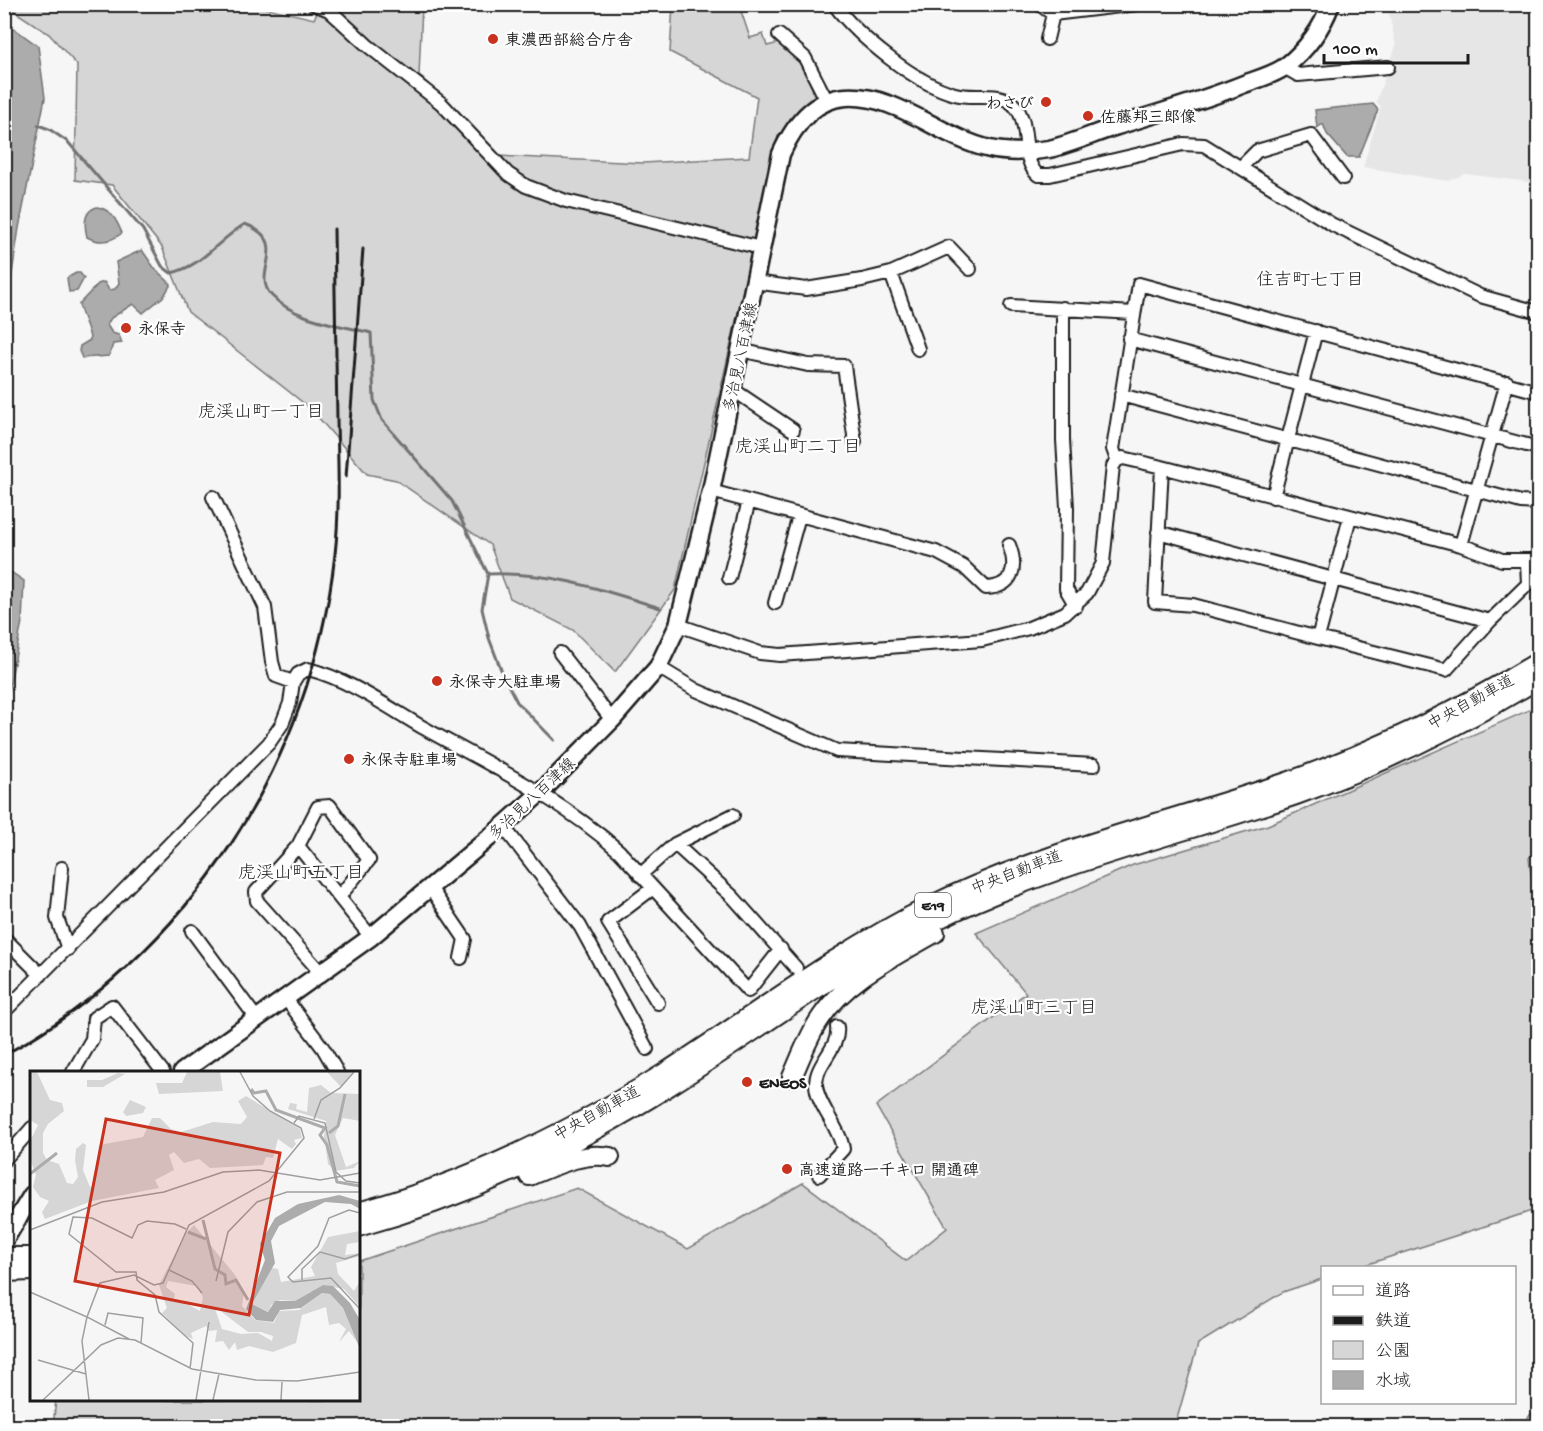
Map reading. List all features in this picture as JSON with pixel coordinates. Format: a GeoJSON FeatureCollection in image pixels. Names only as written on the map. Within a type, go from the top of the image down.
{"type":"FeatureCollection","features":[{"type":"Feature","properties":{"kind":"highway","name":"中央自動車道"},"geometry":{"type":"LineString","coordinates":[[360,1211],[463,1177],[590,1117],[665,1072],[827,964],[931,905],[1049,857],[1236,798],[1344,760],[1442,717],[1539,662]]}},
{"type":"Feature","properties":{"kind":"highway","name":"中央自動車道"},"geometry":{"type":"LineString","coordinates":[[360,1226],[483,1185],[596,1130],[676,1082],[834,977],[904,936],[1014,886],[1349,775],[1448,730],[1539,678]]}},
{"type":"Feature","properties":{"kind":"highway"},"geometry":{"type":"LineString","coordinates":[[792,1077],[819,1020],[855,981],[910,947],[987,906],[1057,874],[1120,850]]}},
{"type":"Feature","properties":{"kind":"highway"},"geometry":{"type":"LineString","coordinates":[[378,1221],[442,1206],[571,1160],[599,1154],[610,1157]]}},
{"type":"Feature","properties":{"kind":"highway"},"geometry":{"type":"LineString","coordinates":[[6,1252],[30,1257]]}},
{"type":"Feature","properties":{"kind":"highway"},"geometry":{"type":"LineString","coordinates":[[6,1252],[30,1270]]}},
{"type":"Feature","properties":{"kind":"main road"},"geometry":{"type":"LineString","coordinates":[[827,101],[861,97],[884,103],[954,136],[990,149],[1049,149],[1222,93],[1284,68],[1301,52],[1324,21],[1331,4]]}},
{"type":"Feature","properties":{"kind":"main road","name":"多治見八百津線"},"geometry":{"type":"LineString","coordinates":[[183,1071],[322,974],[503,826],[540,793],[612,720],[658,667],[678,625],[711,490],[781,154],[791,130],[827,101]]}},
{"type":"Feature","properties":{"kind":"main road"},"geometry":{"type":"LineString","coordinates":[[6,1252],[30,1199]]}},
{"type":"Feature","properties":{"kind":"street"},"geometry":{"type":"LineString","coordinates":[[314,4],[328,10],[367,45],[441,103],[508,174],[536,190],[566,201],[761,248]]}},
{"type":"Feature","properties":{"kind":"street"},"geometry":{"type":"LineString","coordinates":[[834,4],[858,33],[888,57],[920,77],[952,94],[1007,100],[1021,115],[1029,168],[1038,175],[1050,175],[1183,144],[1204,145],[1242,166],[1333,225],[1480,296],[1539,312]]}},
{"type":"Feature","properties":{"kind":"street"},"geometry":{"type":"LineString","coordinates":[[1039,4],[1053,14]]}},
{"type":"Feature","properties":{"kind":"street"},"geometry":{"type":"LineString","coordinates":[[1053,14],[1069,9],[1137,4]]}},
{"type":"Feature","properties":{"kind":"street"},"geometry":{"type":"LineString","coordinates":[[1047,39],[1053,14]]}},
{"type":"Feature","properties":{"kind":"street"},"geometry":{"type":"LineString","coordinates":[[779,34],[805,58],[827,101]]}},
{"type":"Feature","properties":{"kind":"street"},"geometry":{"type":"LineString","coordinates":[[1284,68],[1298,75],[1388,67]]}},
{"type":"Feature","properties":{"kind":"street"},"geometry":{"type":"LineString","coordinates":[[1242,166],[1257,151],[1311,135],[1343,178]]}},
{"type":"Feature","properties":{"kind":"street"},"geometry":{"type":"LineString","coordinates":[[754,282],[806,289],[891,273],[949,247],[970,269]]}},
{"type":"Feature","properties":{"kind":"street"},"geometry":{"type":"LineString","coordinates":[[891,273],[918,349]]}},
{"type":"Feature","properties":{"kind":"street"},"geometry":{"type":"LineString","coordinates":[[1117,460],[1113,449],[1139,284],[1539,392]]}},
{"type":"Feature","properties":{"kind":"street"},"geometry":{"type":"LineString","coordinates":[[1011,306],[1134,312]]}},
{"type":"Feature","properties":{"kind":"street"},"geometry":{"type":"LineString","coordinates":[[1063,308],[1063,440],[1067,508],[1066,589],[1076,606]]}},
{"type":"Feature","properties":{"kind":"street"},"geometry":{"type":"LineString","coordinates":[[1273,497],[1316,331]]}},
{"type":"Feature","properties":{"kind":"street"},"geometry":{"type":"LineString","coordinates":[[1129,339],[1539,448]]}},
{"type":"Feature","properties":{"kind":"street"},"geometry":{"type":"LineString","coordinates":[[740,350],[808,364],[844,366],[855,442]]}},
{"type":"Feature","properties":{"kind":"street"},"geometry":{"type":"LineString","coordinates":[[1461,545],[1507,382]]}},
{"type":"Feature","properties":{"kind":"street"},"geometry":{"type":"LineString","coordinates":[[732,389],[793,430]]}},
{"type":"Feature","properties":{"kind":"street"},"geometry":{"type":"LineString","coordinates":[[1121,395],[1521,502],[1539,503]]}},
{"type":"Feature","properties":{"kind":"street"},"geometry":{"type":"LineString","coordinates":[[678,625],[760,653],[780,655],[982,640],[1029,628],[1076,606],[1088,593],[1103,563],[1113,466],[1117,460],[1123,458],[1162,467],[1461,545],[1502,560],[1533,561],[1528,584],[1490,621],[1446,670],[1193,605],[1155,602],[1162,467]]}},
{"type":"Feature","properties":{"kind":"street"},"geometry":{"type":"LineString","coordinates":[[711,490],[936,552],[964,567],[986,588],[1001,587],[1009,580],[1015,560],[1010,545]]}},
{"type":"Feature","properties":{"kind":"street"},"geometry":{"type":"LineString","coordinates":[[213,497],[265,607],[276,676],[293,682]]}},
{"type":"Feature","properties":{"kind":"street"},"geometry":{"type":"LineString","coordinates":[[729,578],[749,501]]}},
{"type":"Feature","properties":{"kind":"street"},"geometry":{"type":"LineString","coordinates":[[775,603],[799,516]]}},
{"type":"Feature","properties":{"kind":"street"},"geometry":{"type":"LineString","coordinates":[[1318,638],[1350,517]]}},
{"type":"Feature","properties":{"kind":"street"},"geometry":{"type":"LineString","coordinates":[[1158,532],[1490,621]]}},
{"type":"Feature","properties":{"kind":"street"},"geometry":{"type":"LineString","coordinates":[[560,653],[612,720]]}},
{"type":"Feature","properties":{"kind":"street"},"geometry":{"type":"LineString","coordinates":[[658,667],[696,690],[837,751],[1094,765]]}},
{"type":"Feature","properties":{"kind":"street"},"geometry":{"type":"LineString","coordinates":[[4,1012],[269,743],[282,724],[297,674],[308,669],[362,692],[540,793],[598,832],[748,992],[781,949]]}},
{"type":"Feature","properties":{"kind":"street"},"geometry":{"type":"LineString","coordinates":[[322,974],[257,901],[256,892],[298,846],[318,807],[330,806],[369,860],[339,897]]}},
{"type":"Feature","properties":{"kind":"street"},"geometry":{"type":"LineString","coordinates":[[640,875],[675,844],[733,815]]}},
{"type":"Feature","properties":{"kind":"street"},"geometry":{"type":"LineString","coordinates":[[503,826],[580,926],[647,1049]]}},
{"type":"Feature","properties":{"kind":"street"},"geometry":{"type":"LineString","coordinates":[[675,844],[733,897],[796,968]]}},
{"type":"Feature","properties":{"kind":"street"},"geometry":{"type":"LineString","coordinates":[[298,846],[370,937]]}},
{"type":"Feature","properties":{"kind":"street"},"geometry":{"type":"LineString","coordinates":[[62,868],[57,918],[68,949]]}},
{"type":"Feature","properties":{"kind":"street"},"geometry":{"type":"LineString","coordinates":[[429,886],[465,939],[461,958]]}},
{"type":"Feature","properties":{"kind":"street"},"geometry":{"type":"LineString","coordinates":[[652,888],[609,922],[658,1003]]}},
{"type":"Feature","properties":{"kind":"street"},"geometry":{"type":"LineString","coordinates":[[192,932],[257,1019]]}},
{"type":"Feature","properties":{"kind":"street"},"geometry":{"type":"LineString","coordinates":[[4,938],[42,975]]}},
{"type":"Feature","properties":{"kind":"street"},"geometry":{"type":"LineString","coordinates":[[286,999],[323,1048],[336,1071]]}},
{"type":"Feature","properties":{"kind":"street"},"geometry":{"type":"LineString","coordinates":[[74,1071],[92,1039],[94,1018],[112,1006],[162,1071]]}},
{"type":"Feature","properties":{"kind":"street"},"geometry":{"type":"LineString","coordinates":[[819,1175],[843,1149],[842,1137],[816,1085],[821,1067],[838,1037],[837,1027]]}},
{"type":"Feature","properties":{"kind":"street"},"geometry":{"type":"LineString","coordinates":[[4,1160],[30,1130]]}},
{"type":"Feature","properties":{"kind":"shaded area"},"geometry":{"type":"Polygon","coordinates":[[[1387,5],[1538,5],[1538,183],[1465,174],[1447,181],[1363,167],[1381,106],[1376,102],[1396,46],[1387,5]]]}},
{"type":"Feature","properties":{"kind":"green space"},"geometry":{"type":"Polygon","coordinates":[[[5,5],[254,5],[314,19],[320,5],[422,5],[419,75],[498,156],[643,163],[749,157],[757,97],[670,52],[673,5],[739,5],[750,38],[763,34],[767,46],[779,43],[800,61],[808,73],[815,101],[778,136],[675,590],[615,672],[573,630],[510,598],[490,545],[396,480],[367,474],[311,409],[188,312],[162,247],[112,185],[75,180],[77,65],[49,34],[5,5]]]}},
{"type":"Feature","properties":{"kind":"green space"},"geometry":{"type":"Polygon","coordinates":[[[1538,706],[1538,849],[1529,858],[1538,931],[1538,1209],[1362,1266],[1321,1266],[1321,1279],[1283,1292],[1198,1344],[1175,1426],[53,1426],[56,1401],[360,1401],[360,1261],[577,1188],[688,1249],[803,1183],[906,1261],[947,1228],[876,1106],[1026,993],[976,933],[1133,865],[1268,825],[1538,706]]]}},
{"type":"Feature","properties":{"kind":"green space"},"geometry":{"type":"Polygon","coordinates":[[[1534,1411],[1538,1411],[1538,1426],[1520,1426],[1534,1411]]]}},
{"type":"Feature","properties":{"kind":"water"},"geometry":{"type":"Polygon","coordinates":[[[5,22],[38,46],[45,98],[19,228],[8,300],[5,342],[5,22]]]}},
{"type":"Feature","properties":{"kind":"water"},"geometry":{"type":"Polygon","coordinates":[[[1373,104],[1378,110],[1359,157],[1347,157],[1327,134],[1323,124],[1317,128],[1315,110],[1373,104]]]}},
{"type":"Feature","properties":{"kind":"water"},"geometry":{"type":"Polygon","coordinates":[[[97,207],[110,213],[122,233],[105,241],[96,241],[87,237],[85,223],[87,215],[97,207]]]}},
{"type":"Feature","properties":{"kind":"water"},"geometry":{"type":"Polygon","coordinates":[[[142,250],[155,269],[171,284],[164,296],[143,313],[133,304],[111,318],[107,325],[112,333],[119,335],[122,343],[113,344],[109,356],[82,358],[79,351],[80,346],[90,340],[79,304],[98,284],[104,282],[109,290],[115,289],[119,283],[116,262],[142,250]]]}},
{"type":"Feature","properties":{"kind":"water"},"geometry":{"type":"Polygon","coordinates":[[[80,273],[84,278],[77,291],[69,292],[67,278],[80,273]]]}},
{"type":"Feature","properties":{"kind":"water"},"geometry":{"type":"Polygon","coordinates":[[[5,568],[24,581],[22,622],[5,710],[5,568]]]}},
{"type":"Feature","properties":{"kind":"waterway"},"geometry":{"type":"LineString","coordinates":[[38,125],[49,129],[68,142],[143,230],[162,266],[171,273],[182,270],[202,258],[245,224],[267,240],[269,249],[265,278],[266,287],[272,296],[293,311],[305,316],[371,333],[374,400],[382,420],[452,501],[488,574],[482,609],[489,638],[503,675],[517,702],[554,740]]}},
{"type":"Feature","properties":{"kind":"waterway"},"geometry":{"type":"LineString","coordinates":[[488,574],[534,576],[576,583],[660,608]]}},
{"type":"Feature","properties":{"kind":"tunnel"},"geometry":{"type":"LineString","coordinates":[[809,986],[837,1027]]}},
{"type":"Feature","properties":{"kind":"railway"},"geometry":{"type":"LineString","coordinates":[[4,1055],[71,1013],[131,963],[184,907],[231,845],[269,777],[300,706],[322,631],[337,537],[334,229]]}},
{"type":"Feature","properties":{"kind":"railway"},"geometry":{"type":"LineString","coordinates":[[346,477],[363,249]]}},
{"type":"Feature","properties":{"kind":"place","name":"東濃西部総合庁舎"},"geometry":{"type":"Point","coordinates":[493,39]}},
{"type":"Feature","properties":{"kind":"place","name":"わさび"},"geometry":{"type":"Point","coordinates":[1046,102]}},
{"type":"Feature","properties":{"kind":"place","name":"佐藤邦三郎像"},"geometry":{"type":"Point","coordinates":[1088,116]}},
{"type":"Feature","properties":{"kind":"place","name":"永保寺"},"geometry":{"type":"Point","coordinates":[126,328]}},
{"type":"Feature","properties":{"kind":"place","name":"永保寺大駐車場"},"geometry":{"type":"Point","coordinates":[437,681]}},
{"type":"Feature","properties":{"kind":"place","name":"永保寺駐車場"},"geometry":{"type":"Point","coordinates":[349,759]}},
{"type":"Feature","properties":{"kind":"place","name":"ENEOS"},"geometry":{"type":"Point","coordinates":[747,1082]}},
{"type":"Feature","properties":{"kind":"place","name":"高速道路一千キロ 開通碑"},"geometry":{"type":"Point","coordinates":[787,1169]}},
{"type":"Feature","properties":{"kind":"district","name":"住吉町七丁目"},"geometry":{"type":"Point","coordinates":[1310,279]}},
{"type":"Feature","properties":{"kind":"district","name":"虎渓山町一丁目"},"geometry":{"type":"Point","coordinates":[261,411]}},
{"type":"Feature","properties":{"kind":"district","name":"虎渓山町二丁目"},"geometry":{"type":"Point","coordinates":[798,446]}},
{"type":"Feature","properties":{"kind":"district","name":"虎渓山町五丁目"},"geometry":{"type":"Point","coordinates":[301,872]}},
{"type":"Feature","properties":{"kind":"district","name":"虎渓山町三丁目"},"geometry":{"type":"Point","coordinates":[1034,1007]}}]}
